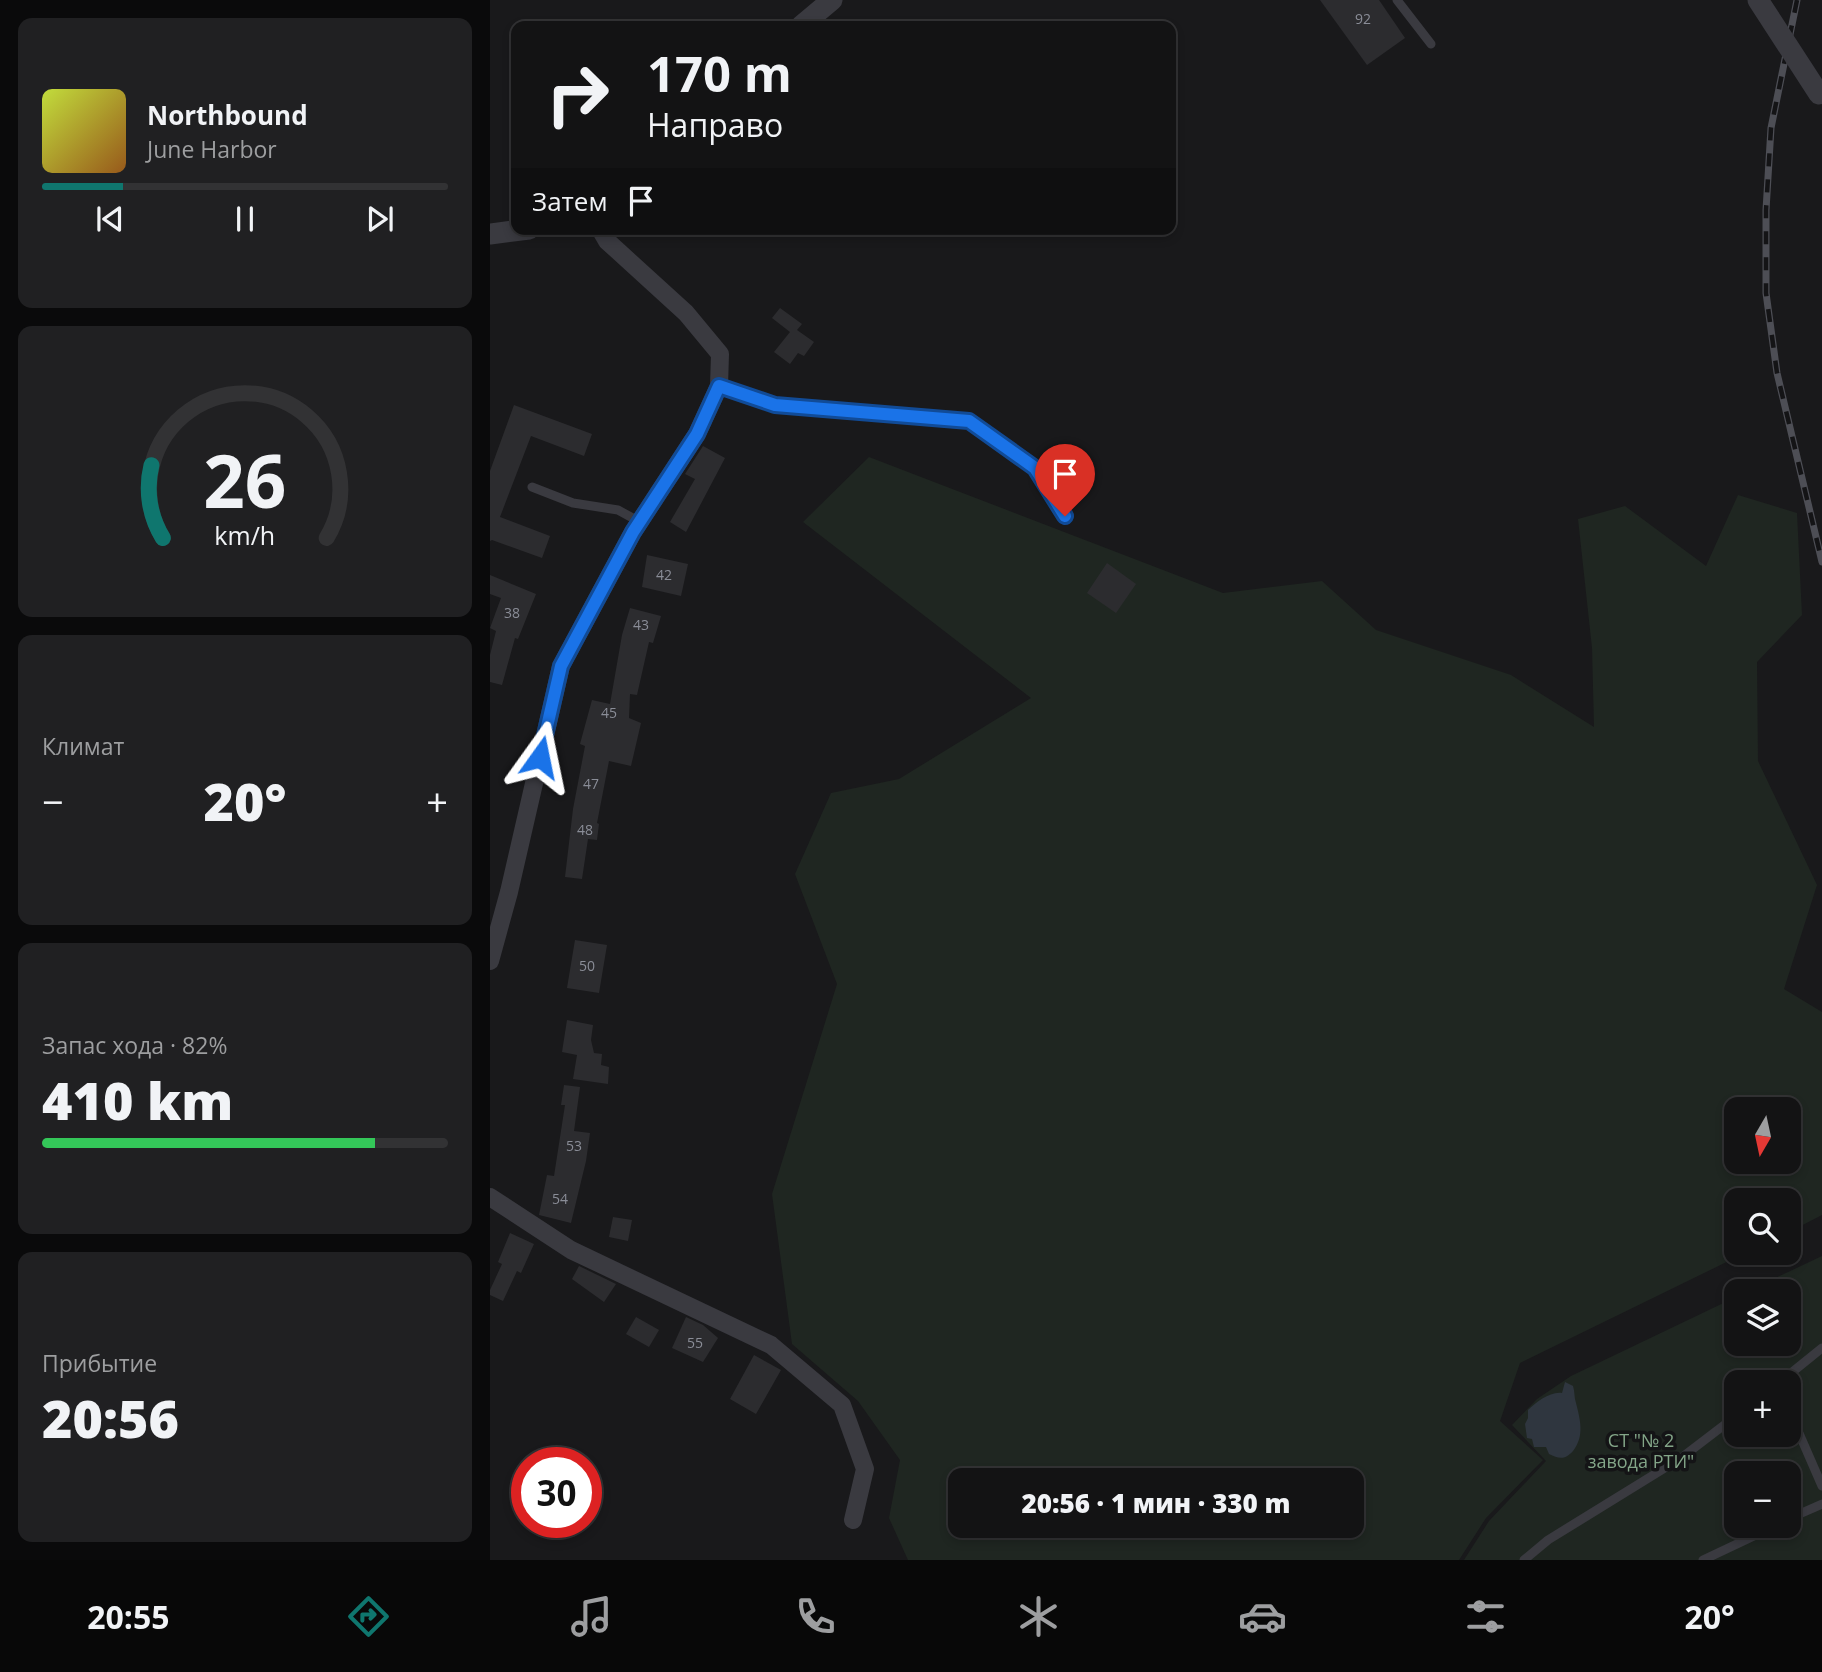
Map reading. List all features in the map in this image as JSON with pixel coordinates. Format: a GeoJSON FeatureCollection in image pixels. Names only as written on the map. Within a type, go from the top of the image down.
{"type":"FeatureCollection","features":[{"type":"Feature","properties":{"kind":"street"},"geometry":{"type":"LineString","coordinates":[[807,21],[832,0]]}},
{"type":"Feature","properties":{"kind":"street"},"geometry":{"type":"LineString","coordinates":[[1758,0],[1820,97]]}},
{"type":"Feature","properties":{"kind":"street"},"geometry":{"type":"LineString","coordinates":[[490,234],[511,231]]}},
{"type":"Feature","properties":{"kind":"street"},"geometry":{"type":"LineString","coordinates":[[490,961],[509,892],[561,666],[640,522],[697,434],[719,386],[720,354],[686,313],[604,235]]}},
{"type":"Feature","properties":{"kind":"street"},"geometry":{"type":"LineString","coordinates":[[490,1197],[571,1250],[771,1345],[842,1405],[865,1469],[853,1520]]}},
{"type":"Feature","properties":{"kind":"lane"},"geometry":{"type":"LineString","coordinates":[[1397,0],[1432,44]]}},
{"type":"Feature","properties":{"kind":"lane"},"geometry":{"type":"LineString","coordinates":[[719,386],[775,405],[969,421],[1035,468],[1065,516]]}},
{"type":"Feature","properties":{"kind":"lane"},"geometry":{"type":"LineString","coordinates":[[532,487],[573,503],[618,510],[640,522]]}},
{"type":"Feature","properties":{"kind":"lane"},"geometry":{"type":"LineString","coordinates":[[1795,1370],[1822,1348]]}},
{"type":"Feature","properties":{"kind":"lane"},"geometry":{"type":"LineString","coordinates":[[1524,1560],[1548,1540],[1681,1458],[1724,1425]]}},
{"type":"Feature","properties":{"kind":"lane"},"geometry":{"type":"LineString","coordinates":[[1801,1438],[1822,1486]]}},
{"type":"Feature","properties":{"kind":"lane"},"geometry":{"type":"LineString","coordinates":[[1801,1514],[1822,1504]]}},
{"type":"Feature","properties":{"kind":"lane"},"geometry":{"type":"LineString","coordinates":[[1703,1560],[1750,1538]]}},
{"type":"Feature","properties":{"kind":"green space"},"geometry":{"type":"Polygon","coordinates":[[[869,457],[1223,593],[1322,581],[1376,630],[1511,675],[1594,727],[1592,648],[1578,519],[1625,506],[1706,566],[1738,495],[1797,513],[1802,615],[1757,662],[1758,761],[1817,885],[1784,989],[1822,1012],[1822,1215],[1801,1226],[1801,1188],[1724,1188],[1724,1263],[1520,1363],[1500,1421],[1543,1460],[1486,1518],[1459,1560],[908,1560],[889,1518],[900,1460],[858,1401],[792,1344],[772,1194],[837,984],[795,874],[831,793],[899,779],[1031,698],[803,522],[869,457]]]}},
{"type":"Feature","properties":{"kind":"green space","name":"СТ \"№ 2 завода РТИ\""},"geometry":{"type":"Polygon","coordinates":[[[1822,1256],[1822,1560],[1464,1560],[1489,1521],[1546,1461],[1512,1425],[1537,1399],[1571,1376],[1724,1303],[1724,1356],[1801,1356],[1801,1279],[1773,1279],[1822,1256]]]}},
{"type":"Feature","properties":{"kind":"shaded area"},"geometry":{"type":"Polygon","coordinates":[[[1565,1382],[1573,1386],[1580,1433],[1573,1451],[1559,1458],[1549,1454],[1546,1447],[1534,1447],[1532,1439],[1527,1438],[1525,1424],[1528,1410],[1549,1395],[1562,1393],[1565,1382]]]}},
{"type":"Feature","properties":{"kind":"building"},"geometry":{"type":"Polygon","coordinates":[[[1320,0],[1379,0],[1405,38],[1367,65],[1320,0]]]}},
{"type":"Feature","properties":{"kind":"building"},"geometry":{"type":"Polygon","coordinates":[[[780,308],[802,324],[797,330],[814,342],[804,356],[798,353],[790,364],[774,352],[790,332],[772,318],[780,308]]]}},
{"type":"Feature","properties":{"kind":"building"},"geometry":{"type":"Polygon","coordinates":[[[514,405],[592,434],[584,456],[531,436],[500,517],[550,536],[542,558],[490,541],[490,471],[514,405]]]}},
{"type":"Feature","properties":{"kind":"building"},"geometry":{"type":"Polygon","coordinates":[[[703,446],[725,458],[686,532],[670,522],[695,479],[685,474],[703,446]]]}},
{"type":"Feature","properties":{"kind":"building"},"geometry":{"type":"Polygon","coordinates":[[[647,555],[688,564],[681,596],[642,587],[647,555]]]}},
{"type":"Feature","properties":{"kind":"building"},"geometry":{"type":"Polygon","coordinates":[[[1107,563],[1136,584],[1116,613],[1087,593],[1107,563]]]}},
{"type":"Feature","properties":{"kind":"building"},"geometry":{"type":"Polygon","coordinates":[[[490,575],[536,594],[518,639],[515,638],[502,685],[490,682],[490,655],[496,631],[490,628],[501,598],[490,594],[490,575]]]}},
{"type":"Feature","properties":{"kind":"building"},"geometry":{"type":"Polygon","coordinates":[[[630,608],[661,616],[653,643],[649,642],[637,695],[630,694],[629,718],[641,723],[631,766],[609,761],[597,823],[597,840],[588,839],[582,879],[565,877],[573,809],[585,746],[580,744],[592,700],[610,704],[622,635],[630,608]]]}},
{"type":"Feature","properties":{"kind":"building"},"geometry":{"type":"Polygon","coordinates":[[[575,940],[607,945],[599,993],[567,988],[575,940]]]}},
{"type":"Feature","properties":{"kind":"building"},"geometry":{"type":"Polygon","coordinates":[[[567,1020],[593,1025],[591,1040],[594,1053],[602,1054],[601,1065],[609,1067],[608,1084],[573,1079],[577,1055],[562,1052],[567,1020]]]}},
{"type":"Feature","properties":{"kind":"building"},"geometry":{"type":"Polygon","coordinates":[[[564,1085],[580,1087],[574,1131],[590,1133],[571,1223],[539,1215],[547,1175],[554,1176],[565,1105],[561,1105],[564,1085]]]}},
{"type":"Feature","properties":{"kind":"building"},"geometry":{"type":"Polygon","coordinates":[[[613,1217],[632,1220],[628,1241],[609,1237],[613,1217]]]}},
{"type":"Feature","properties":{"kind":"building"},"geometry":{"type":"Polygon","coordinates":[[[510,1233],[534,1244],[521,1273],[517,1271],[503,1301],[490,1295],[490,1290],[502,1264],[498,1262],[510,1233]]]}},
{"type":"Feature","properties":{"kind":"building"},"geometry":{"type":"Polygon","coordinates":[[[579,1266],[616,1284],[604,1302],[572,1279],[579,1266]]]}},
{"type":"Feature","properties":{"kind":"building"},"geometry":{"type":"Polygon","coordinates":[[[636,1317],[659,1330],[649,1347],[626,1334],[636,1317]]]}},
{"type":"Feature","properties":{"kind":"building"},"geometry":{"type":"Polygon","coordinates":[[[686,1317],[703,1325],[718,1338],[703,1362],[672,1348],[686,1317]]]}},
{"type":"Feature","properties":{"kind":"building"},"geometry":{"type":"Polygon","coordinates":[[[754,1355],[781,1370],[756,1414],[730,1399],[754,1355]]]}},
{"type":"Feature","properties":{"kind":"railway"},"geometry":{"type":"LineString","coordinates":[[1797,0],[1771,128],[1766,210],[1766,293],[1777,373],[1822,562]]}},
{"type":"Feature","properties":{"kind":"route"},"geometry":{"type":"LineString","coordinates":[[540,757],[561,666],[633,532],[697,434],[719,386],[775,405],[969,421],[1035,468],[1065,516]]}}]}
